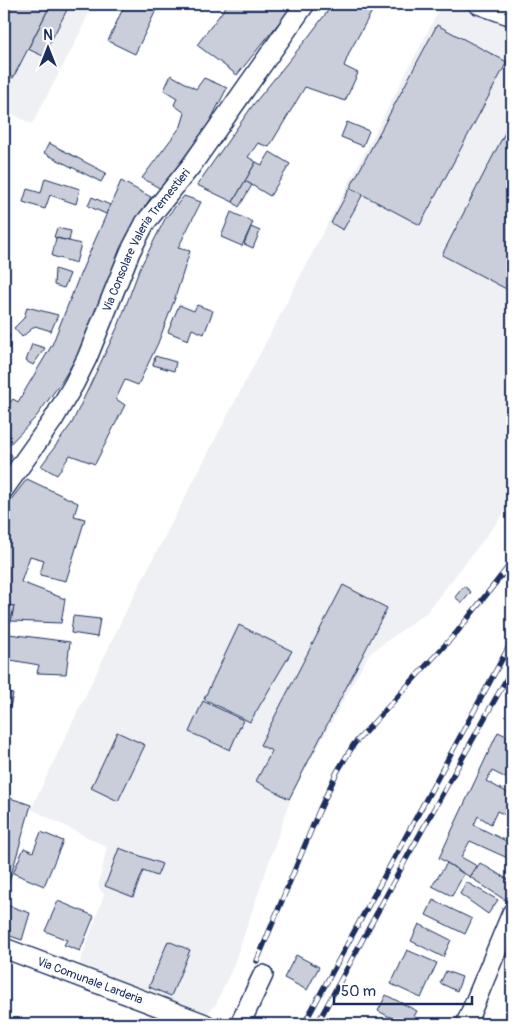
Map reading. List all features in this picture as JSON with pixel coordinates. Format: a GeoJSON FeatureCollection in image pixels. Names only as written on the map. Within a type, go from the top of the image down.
{"type":"FeatureCollection","features":[{"type":"Feature","properties":{"kind":"street","name":"Via Consolare Valeria Tremestieri"},"geometry":{"type":"LineString","coordinates":[[4,489],[53,420],[70,391],[86,358],[130,252],[145,224],[191,166],[305,4]]}},
{"type":"Feature","properties":{"kind":"street"},"geometry":{"type":"LineString","coordinates":[[478,4],[512,16]]}},
{"type":"Feature","properties":{"kind":"street"},"geometry":{"type":"LineString","coordinates":[[466,1024],[512,913]]}},
{"type":"Feature","properties":{"kind":"street","name":"Via Comunale Larderia"},"geometry":{"type":"LineString","coordinates":[[4,948],[206,1024]]}},
{"type":"Feature","properties":{"kind":"street"},"geometry":{"type":"LineString","coordinates":[[240,1024],[263,975]]}},
{"type":"Feature","properties":{"kind":"shaded area"},"geometry":{"type":"Polygon","coordinates":[[[4,4],[93,4],[74,45],[32,124],[4,110],[4,4]]]}},
{"type":"Feature","properties":{"kind":"shaded area"},"geometry":{"type":"Polygon","coordinates":[[[442,4],[512,4],[512,498],[502,516],[427,612],[369,654],[293,792],[234,964],[216,1004],[208,1012],[196,1013],[79,965],[104,895],[98,886],[107,847],[31,809],[129,605],[442,4]]]}},
{"type":"Feature","properties":{"kind":"building"},"geometry":{"type":"Polygon","coordinates":[[[4,4],[51,4],[13,78],[4,73],[4,4]]]}},
{"type":"Feature","properties":{"kind":"building"},"geometry":{"type":"Polygon","coordinates":[[[51,4],[70,4],[43,56],[28,49],[51,4]]]}},
{"type":"Feature","properties":{"kind":"building"},"geometry":{"type":"Polygon","coordinates":[[[125,4],[159,4],[135,54],[108,41],[125,4]]]}},
{"type":"Feature","properties":{"kind":"building"},"geometry":{"type":"Polygon","coordinates":[[[228,4],[294,4],[237,75],[197,45],[228,4]]]}},
{"type":"Feature","properties":{"kind":"building"},"geometry":{"type":"Polygon","coordinates":[[[333,4],[376,4],[350,51],[344,66],[358,73],[345,101],[305,87],[269,147],[258,143],[248,157],[256,162],[233,202],[197,185],[253,105],[333,4]]]}},
{"type":"Feature","properties":{"kind":"building"},"geometry":{"type":"Polygon","coordinates":[[[437,25],[507,62],[420,225],[350,188],[437,25]]]}},
{"type":"Feature","properties":{"kind":"building"},"geometry":{"type":"Polygon","coordinates":[[[171,75],[196,89],[204,78],[227,88],[209,123],[161,189],[142,178],[181,126],[185,113],[174,105],[177,98],[164,90],[171,75]]]}},
{"type":"Feature","properties":{"kind":"building"},"geometry":{"type":"Polygon","coordinates":[[[512,119],[512,292],[442,255],[512,119]]]}},
{"type":"Feature","properties":{"kind":"building"},"geometry":{"type":"Polygon","coordinates":[[[347,122],[369,131],[363,146],[341,137],[347,122]]]}},
{"type":"Feature","properties":{"kind":"building"},"geometry":{"type":"Polygon","coordinates":[[[49,143],[106,173],[101,182],[44,153],[49,143]]]}},
{"type":"Feature","properties":{"kind":"building"},"geometry":{"type":"Polygon","coordinates":[[[270,152],[290,164],[270,196],[245,181],[256,162],[262,165],[270,152]]]}},
{"type":"Feature","properties":{"kind":"building"},"geometry":{"type":"Polygon","coordinates":[[[45,178],[80,189],[76,204],[50,195],[45,209],[23,202],[27,189],[41,193],[45,178]]]}},
{"type":"Feature","properties":{"kind":"building"},"geometry":{"type":"Polygon","coordinates":[[[121,181],[151,197],[132,228],[76,358],[36,417],[4,450],[4,410],[13,399],[18,402],[52,345],[81,272],[121,181]]]}},
{"type":"Feature","properties":{"kind":"building"},"geometry":{"type":"Polygon","coordinates":[[[245,181],[252,185],[239,207],[233,202],[245,181]]]}},
{"type":"Feature","properties":{"kind":"building"},"geometry":{"type":"Polygon","coordinates":[[[350,188],[363,194],[343,230],[331,223],[350,188]]]}},
{"type":"Feature","properties":{"kind":"building"},"geometry":{"type":"Polygon","coordinates":[[[184,196],[201,202],[178,248],[190,251],[158,343],[138,385],[125,380],[116,399],[125,405],[95,464],[70,455],[57,475],[41,466],[72,423],[119,324],[140,268],[165,219],[184,196]]]}},
{"type":"Feature","properties":{"kind":"building"},"geometry":{"type":"Polygon","coordinates":[[[92,197],[110,205],[106,214],[88,206],[92,197]]]}},
{"type":"Feature","properties":{"kind":"building"},"geometry":{"type":"Polygon","coordinates":[[[231,212],[253,222],[242,246],[221,237],[231,212]]]}},
{"type":"Feature","properties":{"kind":"building"},"geometry":{"type":"Polygon","coordinates":[[[251,227],[260,231],[253,248],[244,244],[251,227]]]}},
{"type":"Feature","properties":{"kind":"building"},"geometry":{"type":"Polygon","coordinates":[[[57,228],[71,231],[69,241],[54,237],[57,228]]]}},
{"type":"Feature","properties":{"kind":"building"},"geometry":{"type":"Polygon","coordinates":[[[56,238],[81,244],[76,263],[52,256],[56,238]]]}},
{"type":"Feature","properties":{"kind":"building"},"geometry":{"type":"Polygon","coordinates":[[[55,269],[70,274],[64,288],[54,285],[55,269]]]}},
{"type":"Feature","properties":{"kind":"building"},"geometry":{"type":"Polygon","coordinates":[[[179,305],[194,311],[197,305],[213,311],[204,334],[192,329],[188,340],[168,332],[179,305]]]}},
{"type":"Feature","properties":{"kind":"building"},"geometry":{"type":"Polygon","coordinates":[[[27,307],[58,315],[51,331],[35,326],[22,337],[14,328],[24,318],[27,307]]]}},
{"type":"Feature","properties":{"kind":"building"},"geometry":{"type":"Polygon","coordinates":[[[4,333],[10,335],[5,348],[4,348],[4,333]]]}},
{"type":"Feature","properties":{"kind":"building"},"geometry":{"type":"Polygon","coordinates":[[[32,344],[45,348],[33,365],[26,361],[32,344]]]}},
{"type":"Feature","properties":{"kind":"building"},"geometry":{"type":"Polygon","coordinates":[[[155,356],[176,362],[174,371],[153,365],[155,356]]]}},
{"type":"Feature","properties":{"kind":"building"},"geometry":{"type":"Polygon","coordinates":[[[4,450],[12,455],[4,471],[4,450]]]}},
{"type":"Feature","properties":{"kind":"building"},"geometry":{"type":"Polygon","coordinates":[[[27,479],[78,503],[74,516],[85,519],[66,581],[40,575],[44,560],[30,556],[21,582],[65,599],[61,623],[11,621],[14,606],[4,604],[4,522],[10,501],[27,479]]]}},
{"type":"Feature","properties":{"kind":"building"},"geometry":{"type":"Polygon","coordinates":[[[343,585],[387,608],[289,799],[256,781],[272,751],[260,745],[343,585]]]}},
{"type":"Feature","properties":{"kind":"building"},"geometry":{"type":"Polygon","coordinates":[[[464,586],[471,592],[462,603],[455,597],[464,586]]]}},
{"type":"Feature","properties":{"kind":"building"},"geometry":{"type":"Polygon","coordinates":[[[4,604],[14,606],[11,621],[4,620],[4,604]]]}},
{"type":"Feature","properties":{"kind":"building"},"geometry":{"type":"Polygon","coordinates":[[[73,616],[100,619],[97,637],[71,633],[73,616]]]}},
{"type":"Feature","properties":{"kind":"building"},"geometry":{"type":"Polygon","coordinates":[[[239,625],[292,651],[250,722],[204,699],[239,625]]]}},
{"type":"Feature","properties":{"kind":"building"},"geometry":{"type":"Polygon","coordinates":[[[4,633],[9,634],[4,669],[4,633]]]}},
{"type":"Feature","properties":{"kind":"building"},"geometry":{"type":"Polygon","coordinates":[[[9,634],[70,642],[66,674],[37,673],[39,665],[5,659],[9,634]]]}},
{"type":"Feature","properties":{"kind":"building"},"geometry":{"type":"Polygon","coordinates":[[[4,692],[13,694],[10,707],[4,707],[4,692]]]}},
{"type":"Feature","properties":{"kind":"building"},"geometry":{"type":"Polygon","coordinates":[[[203,701],[243,720],[230,750],[189,732],[203,701]]]}},
{"type":"Feature","properties":{"kind":"building"},"geometry":{"type":"Polygon","coordinates":[[[117,732],[145,745],[118,801],[91,788],[117,732]]]}},
{"type":"Feature","properties":{"kind":"building"},"geometry":{"type":"Polygon","coordinates":[[[498,732],[511,738],[512,736],[512,781],[492,771],[486,781],[512,795],[512,818],[497,811],[491,824],[478,816],[474,825],[512,844],[512,860],[470,841],[461,857],[477,866],[470,877],[439,858],[498,732]]]}},
{"type":"Feature","properties":{"kind":"building"},"geometry":{"type":"Polygon","coordinates":[[[4,796],[31,805],[4,900],[4,796]]]}},
{"type":"Feature","properties":{"kind":"building"},"geometry":{"type":"Polygon","coordinates":[[[41,832],[63,841],[44,886],[13,873],[24,848],[33,852],[41,832]]]}},
{"type":"Feature","properties":{"kind":"building"},"geometry":{"type":"Polygon","coordinates":[[[119,848],[162,864],[157,876],[143,871],[133,897],[105,886],[119,848]]]}},
{"type":"Feature","properties":{"kind":"building"},"geometry":{"type":"Polygon","coordinates":[[[447,863],[464,874],[452,896],[432,886],[447,863]]]}},
{"type":"Feature","properties":{"kind":"building"},"geometry":{"type":"Polygon","coordinates":[[[480,863],[512,882],[505,900],[470,877],[480,863]]]}},
{"type":"Feature","properties":{"kind":"building"},"geometry":{"type":"Polygon","coordinates":[[[466,882],[498,900],[488,914],[460,894],[466,882]]]}},
{"type":"Feature","properties":{"kind":"building"},"geometry":{"type":"Polygon","coordinates":[[[433,900],[472,919],[465,934],[426,915],[433,900]]]}},
{"type":"Feature","properties":{"kind":"building"},"geometry":{"type":"Polygon","coordinates":[[[58,901],[94,916],[80,951],[64,945],[67,940],[45,931],[58,901]]]}},
{"type":"Feature","properties":{"kind":"building"},"geometry":{"type":"Polygon","coordinates":[[[4,904],[30,913],[22,940],[4,934],[4,904]]]}},
{"type":"Feature","properties":{"kind":"building"},"geometry":{"type":"Polygon","coordinates":[[[419,924],[451,940],[443,957],[411,941],[419,924]]]}},
{"type":"Feature","properties":{"kind":"building"},"geometry":{"type":"Polygon","coordinates":[[[168,941],[190,950],[171,996],[149,987],[168,941]]]}},
{"type":"Feature","properties":{"kind":"building"},"geometry":{"type":"Polygon","coordinates":[[[407,950],[437,963],[421,998],[391,984],[407,950]]]}},
{"type":"Feature","properties":{"kind":"building"},"geometry":{"type":"Polygon","coordinates":[[[296,955],[319,967],[307,990],[284,978],[296,955]]]}},
{"type":"Feature","properties":{"kind":"building"},"geometry":{"type":"Polygon","coordinates":[[[446,971],[462,977],[457,991],[440,983],[446,971]]]}},
{"type":"Feature","properties":{"kind":"building"},"geometry":{"type":"Polygon","coordinates":[[[386,995],[417,1011],[410,1024],[404,1024],[378,1011],[386,995]]]}},
{"type":"Feature","properties":{"kind":"railway"},"geometry":{"type":"LineString","coordinates":[[257,961],[319,811],[337,772],[354,744],[457,632],[512,562]]}},
{"type":"Feature","properties":{"kind":"railway"},"geometry":{"type":"LineString","coordinates":[[304,1024],[512,641]]}},
{"type":"Feature","properties":{"kind":"railway"},"geometry":{"type":"LineString","coordinates":[[317,1024],[512,669]]}}]}
